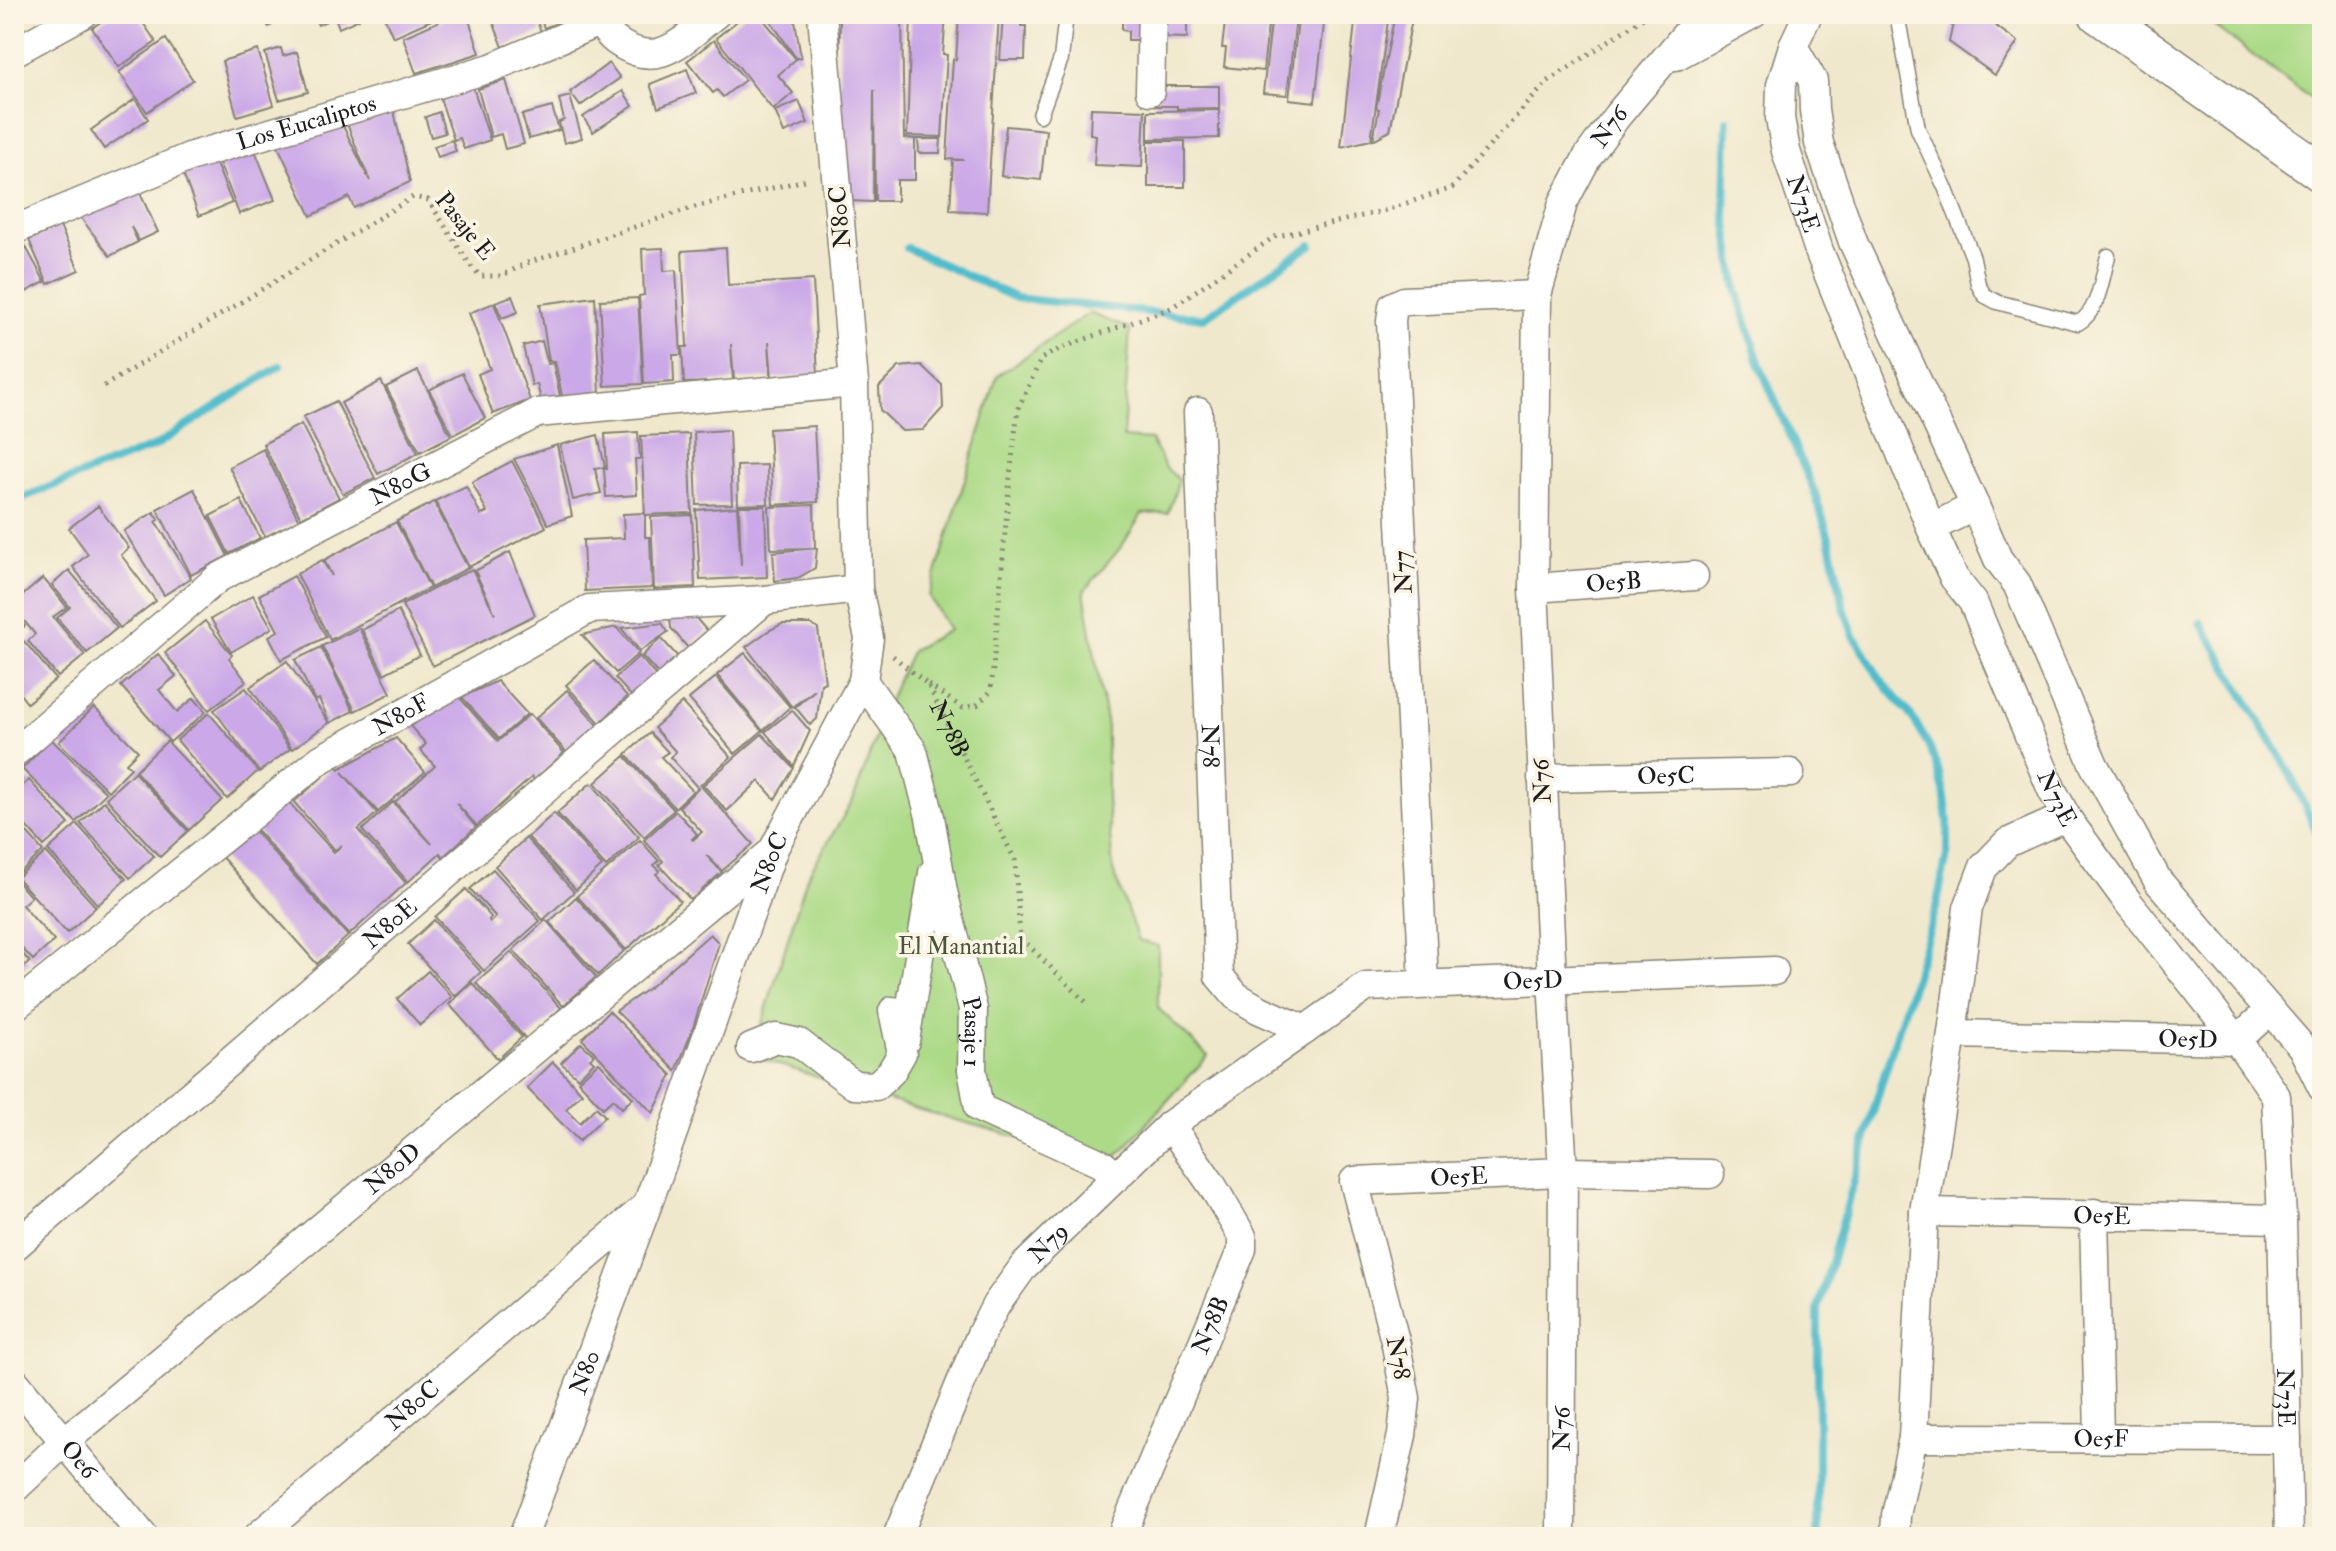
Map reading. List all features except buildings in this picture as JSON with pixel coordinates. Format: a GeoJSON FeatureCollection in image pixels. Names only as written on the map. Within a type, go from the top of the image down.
{"type":"FeatureCollection","features":[{"type":"Feature","properties":{"kind":"main road"},"geometry":{"type":"LineString","coordinates":[[2098,14],[2322,173]]}},
{"type":"Feature","properties":{"kind":"street"},"geometry":{"type":"LineString","coordinates":[[14,52],[83,14]]}},
{"type":"Feature","properties":{"kind":"street"},"geometry":{"type":"LineString","coordinates":[[601,18],[608,35],[627,49],[661,54],[716,14]]}},
{"type":"Feature","properties":{"kind":"street","name":"N80C"},"geometry":{"type":"LineString","coordinates":[[257,1537],[647,1206],[773,850],[863,681],[869,638],[858,589],[854,383],[822,14]]}},
{"type":"Feature","properties":{"kind":"street"},"geometry":{"type":"LineString","coordinates":[[1150,91],[1152,14]]}},
{"type":"Feature","properties":{"kind":"street","name":"N76"},"geometry":{"type":"LineString","coordinates":[[1561,1537],[1563,1172],[1534,588],[1537,295],[1563,203],[1588,156],[1617,116],[1703,14]]}},
{"type":"Feature","properties":{"kind":"street","name":"N76"},"geometry":{"type":"LineString","coordinates":[[1664,62],[1753,14]]}},
{"type":"Feature","properties":{"kind":"street","name":"N73E"},"geometry":{"type":"LineString","coordinates":[[1808,14],[1793,46],[1781,85],[1780,118],[1786,151],[1819,251],[1931,528],[1954,578],[1973,602],[2052,790],[2068,820],[2237,1040],[2276,1096],[2289,1537]]}},
{"type":"Feature","properties":{"kind":"street","name":"Los Eucaliptos"},"geometry":{"type":"LineString","coordinates":[[14,230],[192,156],[491,68],[601,18]]}},
{"type":"Feature","properties":{"kind":"street","name":"N73E"},"geometry":{"type":"LineString","coordinates":[[1793,46],[1813,81],[1819,143],[1853,242],[1998,559],[2017,584],[2094,765],[2158,881],[2302,1047],[2322,1087]]}},
{"type":"Feature","properties":{"kind":"street"},"geometry":{"type":"LineString","coordinates":[[1819,251],[1853,242]]}},
{"type":"Feature","properties":{"kind":"street","name":"N77"},"geometry":{"type":"LineString","coordinates":[[1424,983],[1391,321],[1393,306],[1404,301],[1537,295]]}},
{"type":"Feature","properties":{"kind":"street","name":"N80G"},"geometry":{"type":"LineString","coordinates":[[14,753],[218,578],[537,413],[854,383]]}},
{"type":"Feature","properties":{"kind":"street","name":"N78"},"geometry":{"type":"LineString","coordinates":[[1198,412],[1219,976],[1236,996],[1305,1030]]}},
{"type":"Feature","properties":{"kind":"street"},"geometry":{"type":"LineString","coordinates":[[1931,528],[1975,506]]}},
{"type":"Feature","properties":{"kind":"street"},"geometry":{"type":"LineString","coordinates":[[1954,578],[1998,559]]}},
{"type":"Feature","properties":{"kind":"street","name":"Oe5B"},"geometry":{"type":"LineString","coordinates":[[1534,588],[1694,576]]}},
{"type":"Feature","properties":{"kind":"street","name":"N80F"},"geometry":{"type":"LineString","coordinates":[[14,1007],[321,759],[589,609],[765,600],[858,589]]}},
{"type":"Feature","properties":{"kind":"street","name":"N80E"},"geometry":{"type":"LineString","coordinates":[[14,1247],[765,600]]}},
{"type":"Feature","properties":{"kind":"street","name":"Pasaje 1"},"geometry":{"type":"LineString","coordinates":[[863,681],[913,751],[930,817],[943,892],[973,1009],[972,1070],[979,1108],[1102,1164],[1117,1177]]}},
{"type":"Feature","properties":{"kind":"street","name":"Oe5C"},"geometry":{"type":"LineString","coordinates":[[1542,778],[1790,773]]}},
{"type":"Feature","properties":{"kind":"street"},"geometry":{"type":"LineString","coordinates":[[1895,1537],[1896,1515],[1913,1438],[1924,1212],[1968,908],[1983,868],[1994,854],[2014,839],[2056,821],[2068,820]]}},
{"type":"Feature","properties":{"kind":"street","name":"N80D"},"geometry":{"type":"LineString","coordinates":[[14,1489],[65,1441],[773,850]]}},
{"type":"Feature","properties":{"kind":"street"},"geometry":{"type":"LineString","coordinates":[[751,1048],[776,1038],[799,1043],[854,1085],[876,1086],[891,1072],[902,1053],[909,1022],[936,852]]}},
{"type":"Feature","properties":{"kind":"street","name":"Oe5D"},"geometry":{"type":"LineString","coordinates":[[1305,1030],[1366,987],[1774,971]]}},
{"type":"Feature","properties":{"kind":"street","name":"Oe5D"},"geometry":{"type":"LineString","coordinates":[[1952,1034],[2237,1040],[2270,1010]]}},
{"type":"Feature","properties":{"kind":"street"},"geometry":{"type":"LineString","coordinates":[[893,1011],[902,1053]]}},
{"type":"Feature","properties":{"kind":"street","name":"N79"},"geometry":{"type":"LineString","coordinates":[[897,1537],[981,1334],[996,1305],[1024,1266],[1170,1125],[1305,1030]]}},
{"type":"Feature","properties":{"kind":"street","name":"N78B"},"geometry":{"type":"LineString","coordinates":[[1121,1537],[1242,1249],[1242,1236],[1170,1125]]}},
{"type":"Feature","properties":{"kind":"street","name":"Oe5E"},"geometry":{"type":"LineString","coordinates":[[1354,1181],[1563,1172],[1710,1174]]}},
{"type":"Feature","properties":{"kind":"street","name":"N78"},"geometry":{"type":"LineString","coordinates":[[1354,1181],[1396,1345],[1406,1398],[1402,1435],[1379,1537]]}},
{"type":"Feature","properties":{"kind":"street","name":"N80"},"geometry":{"type":"LineString","coordinates":[[523,1537],[647,1206]]}},
{"type":"Feature","properties":{"kind":"street","name":"Oe5E"},"geometry":{"type":"LineString","coordinates":[[1924,1212],[2282,1219]]}},
{"type":"Feature","properties":{"kind":"street"},"geometry":{"type":"LineString","coordinates":[[2094,1213],[2099,1437]]}},
{"type":"Feature","properties":{"kind":"street","name":"Oe6"},"geometry":{"type":"LineString","coordinates":[[14,1381],[144,1537]]}},
{"type":"Feature","properties":{"kind":"street","name":"Oe5F"},"geometry":{"type":"LineString","coordinates":[[1913,1438],[2287,1439]]}},
{"type":"Feature","properties":{"kind":"lane"},"geometry":{"type":"LineString","coordinates":[[1040,115],[1061,59],[1066,14]]}},
{"type":"Feature","properties":{"kind":"lane"},"geometry":{"type":"LineString","coordinates":[[1897,14],[1918,129],[1945,187],[1984,295],[1997,302],[2078,323],[2087,318],[2095,303],[2108,256]]}},
{"type":"Feature","properties":{"kind":"path"},"geometry":{"type":"LineString","coordinates":[[928,685],[963,708],[977,705],[991,691],[1018,409],[1041,359],[1061,348],[1171,308],[1274,237],[1383,211],[1452,188],[1547,82],[1649,14]]}},
{"type":"Feature","properties":{"kind":"path","name":"Pasaje E"},"geometry":{"type":"LineString","coordinates":[[104,386],[413,197],[428,200],[480,276],[501,276],[527,263],[691,208],[836,172]]}},
{"type":"Feature","properties":{"kind":"path","name":"N78B"},"geometry":{"type":"LineString","coordinates":[[869,638],[928,685],[1015,860],[1020,937],[1086,1002]]}},
{"type":"Feature","properties":{"kind":"green space"},"geometry":{"type":"Polygon","coordinates":[[[2198,14],[2322,14],[2322,107],[2198,14]]]}},
{"type":"Feature","properties":{"kind":"green space","name":"El Manantial"},"geometry":{"type":"Polygon","coordinates":[[[1089,313],[1130,329],[1123,438],[1151,440],[1165,467],[1179,480],[1168,513],[1142,514],[1122,546],[1084,591],[1107,727],[1107,799],[1113,870],[1138,940],[1158,946],[1158,1008],[1208,1056],[1111,1163],[920,1110],[752,1056],[807,877],[853,800],[896,683],[912,650],[949,630],[929,596],[997,376],[1089,313]]]}},
{"type":"Feature","properties":{"kind":"waterway"},"geometry":{"type":"LineString","coordinates":[[1727,120],[1725,211],[1737,291],[1760,366],[1814,491],[1853,634],[1880,679],[1924,737],[1936,762],[1948,820],[1948,850],[1936,908],[1878,1095],[1818,1309],[1818,1537]]}},
{"type":"Feature","properties":{"kind":"waterway"},"geometry":{"type":"LineString","coordinates":[[907,248],[1016,298],[1204,318],[1311,245]]}},
{"type":"Feature","properties":{"kind":"waterway"},"geometry":{"type":"LineString","coordinates":[[14,501],[155,446],[280,366]]}},
{"type":"Feature","properties":{"kind":"waterway"},"geometry":{"type":"LineString","coordinates":[[2201,623],[2288,770],[2322,843]]}}]}
